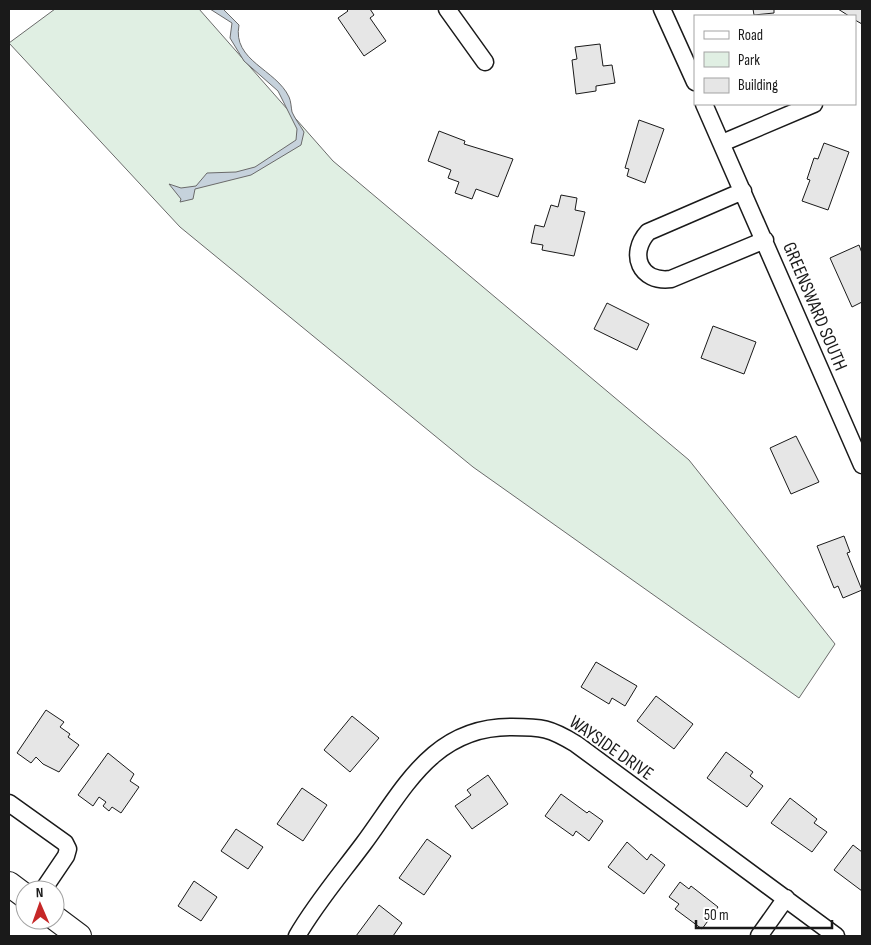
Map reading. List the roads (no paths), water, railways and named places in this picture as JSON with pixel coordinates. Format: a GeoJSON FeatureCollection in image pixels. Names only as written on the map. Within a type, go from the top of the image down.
{"type":"FeatureCollection","features":[{"type":"Feature","properties":{"kind":"main road"},"geometry":{"type":"LineString","coordinates":[[65,926],[79,936]]}},
{"type":"Feature","properties":{"kind":"street"},"geometry":{"type":"LineString","coordinates":[[447,9],[485,62]]}},
{"type":"Feature","properties":{"kind":"street"},"geometry":{"type":"LineString","coordinates":[[662,9],[694,80]]}},
{"type":"Feature","properties":{"kind":"street"},"geometry":{"type":"LineString","coordinates":[[704,105],[722,143],[812,105]]}},
{"type":"Feature","properties":{"kind":"street","name":"GREENSWARD SOUTH"},"geometry":{"type":"LineString","coordinates":[[722,143],[766,240],[862,464]]}},
{"type":"Feature","properties":{"kind":"street"},"geometry":{"type":"LineString","coordinates":[[743,191],[648,232],[641,240],[638,249],[638,261],[643,270],[651,277],[663,280],[671,279],[766,240]]}},
{"type":"Feature","properties":{"kind":"street","name":"WAYSIDE DRIVE"},"geometry":{"type":"LineString","coordinates":[[297,936],[325,892],[363,844],[414,772],[429,756],[471,732],[493,727],[542,727],[555,731],[576,744],[836,936]]}},
{"type":"Feature","properties":{"kind":"street"},"geometry":{"type":"LineString","coordinates":[[9,803],[64,842],[68,849],[48,880]]}},
{"type":"Feature","properties":{"kind":"street"},"geometry":{"type":"LineString","coordinates":[[759,936],[786,898]]}}]}
